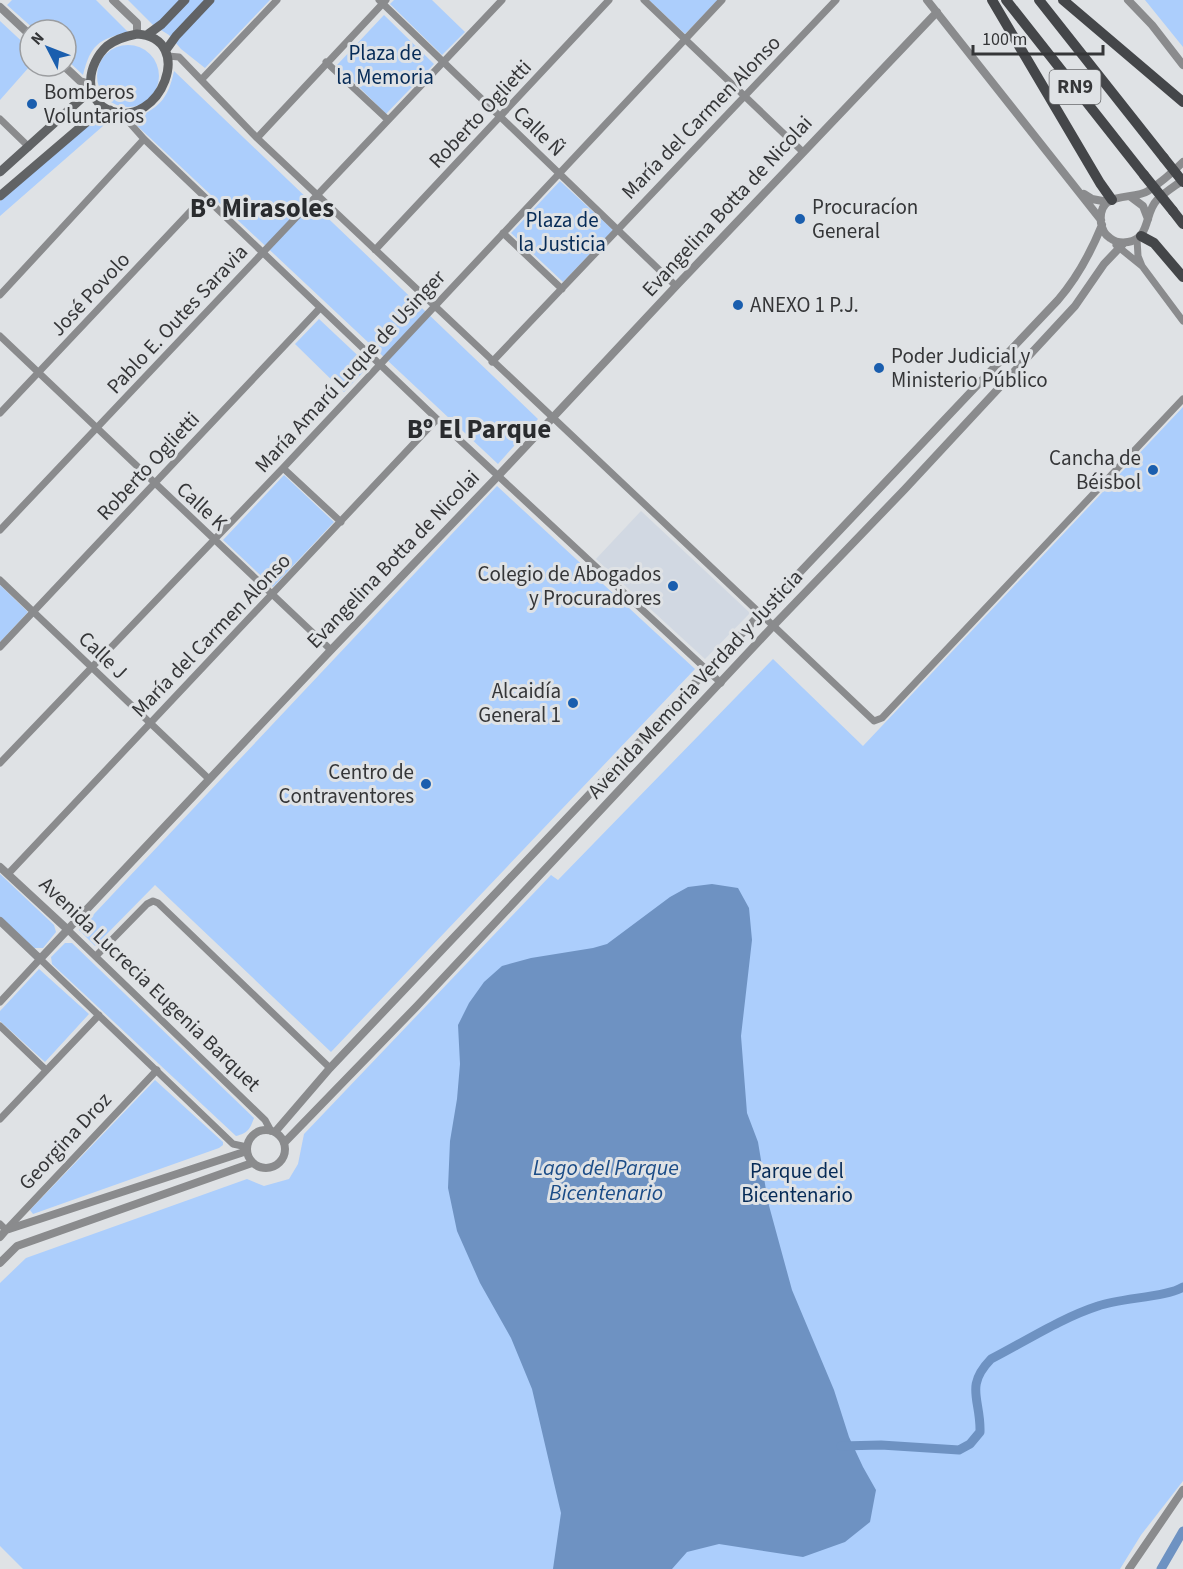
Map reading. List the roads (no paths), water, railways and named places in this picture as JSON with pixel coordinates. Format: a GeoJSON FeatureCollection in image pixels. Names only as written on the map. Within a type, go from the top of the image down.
{"type":"FeatureCollection","features":[{"type":"Feature","properties":{"kind":"main road"},"geometry":{"type":"LineString","coordinates":[[147,35],[162,24],[184,0]]}},
{"type":"Feature","properties":{"kind":"main road"},"geometry":{"type":"LineString","coordinates":[[0,196],[96,114],[101,111],[136,110],[156,98],[165,80],[167,53],[176,36],[210,0]]}},
{"type":"Feature","properties":{"kind":"main road"},"geometry":{"type":"LineString","coordinates":[[992,0],[1110,201]]}},
{"type":"Feature","properties":{"kind":"main road","name":"RN9"},"geometry":{"type":"LineString","coordinates":[[1006,0],[1183,224]]}},
{"type":"Feature","properties":{"kind":"main road","name":"RN9"},"geometry":{"type":"LineString","coordinates":[[1039,0],[1183,181]]}},
{"type":"Feature","properties":{"kind":"main road"},"geometry":{"type":"LineString","coordinates":[[1063,0],[1183,102]]}},
{"type":"Feature","properties":{"kind":"main road"},"geometry":{"type":"LineString","coordinates":[[115,111],[100,103],[91,87],[91,70],[98,56],[109,45],[123,37],[137,34],[147,35],[154,39],[167,53]]}},
{"type":"Feature","properties":{"kind":"main road"},"geometry":{"type":"LineString","coordinates":[[0,172],[91,87]]}},
{"type":"Feature","properties":{"kind":"main road"},"geometry":{"type":"LineString","coordinates":[[1139,238],[1154,243],[1183,277]]}},
{"type":"Feature","properties":{"kind":"street"},"geometry":{"type":"LineString","coordinates":[[4,0],[0,5],[18,22]]}},
{"type":"Feature","properties":{"kind":"street"},"geometry":{"type":"LineString","coordinates":[[113,0],[137,22],[137,34]]}},
{"type":"Feature","properties":{"kind":"street"},"geometry":{"type":"LineString","coordinates":[[202,79],[277,0]]}},
{"type":"Feature","properties":{"kind":"street","name":"Pablo E. Outes Saravia"},"geometry":{"type":"LineString","coordinates":[[0,530],[502,0]]}},
{"type":"Feature","properties":{"kind":"street","name":"Roberto Oglietti"},"geometry":{"type":"LineString","coordinates":[[375,250],[609,0]]}},
{"type":"Feature","properties":{"kind":"street"},"geometry":{"type":"LineString","coordinates":[[644,0],[803,152]]}},
{"type":"Feature","properties":{"kind":"street","name":"María Amarú Luque de Usinger"},"geometry":{"type":"LineString","coordinates":[[0,763],[283,468],[722,0]]}},
{"type":"Feature","properties":{"kind":"street","name":"María del Carmen Alonso"},"geometry":{"type":"LineString","coordinates":[[492,362],[743,95],[836,0]]}},
{"type":"Feature","properties":{"kind":"street"},"geometry":{"type":"LineString","coordinates":[[927,0],[1076,187],[1111,239],[1121,245],[1142,266],[1183,321]]}},
{"type":"Feature","properties":{"kind":"street"},"geometry":{"type":"LineString","coordinates":[[1128,0],[1183,65]]}},
{"type":"Feature","properties":{"kind":"street"},"geometry":{"type":"LineString","coordinates":[[257,138],[383,1]]}},
{"type":"Feature","properties":{"kind":"street","name":"Calle Ñ"},"geometry":{"type":"LineString","coordinates":[[383,1],[443,62],[676,286]]}},
{"type":"Feature","properties":{"kind":"street","name":"Evangelina Botta de Nicolai"},"geometry":{"type":"LineString","coordinates":[[0,1002],[937,12]]}},
{"type":"Feature","properties":{"kind":"street"},"geometry":{"type":"LineString","coordinates":[[167,53],[179,57],[257,138],[874,721],[882,718],[1183,399]]}},
{"type":"Feature","properties":{"kind":"street"},"geometry":{"type":"LineString","coordinates":[[326,62],[388,120]]}},
{"type":"Feature","properties":{"kind":"street"},"geometry":{"type":"LineString","coordinates":[[77,78],[91,87]]}},
{"type":"Feature","properties":{"kind":"street"},"geometry":{"type":"LineString","coordinates":[[115,111],[498,477],[721,683]]}},
{"type":"Feature","properties":{"kind":"street"},"geometry":{"type":"LineString","coordinates":[[0,119],[29,147]]}},
{"type":"Feature","properties":{"kind":"street"},"geometry":{"type":"LineString","coordinates":[[0,295],[144,139]]}},
{"type":"Feature","properties":{"kind":"street"},"geometry":{"type":"LineString","coordinates":[[1076,187],[1092,200],[1110,201],[1121,196],[1131,197],[1147,192],[1183,162]]}},
{"type":"Feature","properties":{"kind":"street"},"geometry":{"type":"LineString","coordinates":[[1142,266],[1138,256],[1139,238],[1146,228],[1158,199],[1183,181]]}},
{"type":"Feature","properties":{"kind":"street","name":"José Povolo"},"geometry":{"type":"LineString","coordinates":[[0,413],[204,197]]}},
{"type":"Feature","properties":{"kind":"street"},"geometry":{"type":"LineString","coordinates":[[1131,197],[1143,206],[1148,220]]}},
{"type":"Feature","properties":{"kind":"street"},"geometry":{"type":"LineString","coordinates":[[1101,222],[1103,210],[1110,201]]}},
{"type":"Feature","properties":{"kind":"street","name":"Avenida Memoria Verdad y Justicia"},"geometry":{"type":"LineString","coordinates":[[2,1230],[247,1149],[249,1139],[255,1133],[263,1130],[273,1131],[330,1068],[1058,300],[1090,252],[1101,222]]}},
{"type":"Feature","properties":{"kind":"street"},"geometry":{"type":"LineString","coordinates":[[503,233],[562,289]]}},
{"type":"Feature","properties":{"kind":"street"},"geometry":{"type":"LineString","coordinates":[[1121,245],[1139,238]]}},
{"type":"Feature","properties":{"kind":"street","name":"Avenida Memoria Verdad y Justicia"},"geometry":{"type":"LineString","coordinates":[[0,1263],[17,1246],[252,1163],[263,1168],[275,1166],[284,1156],[284,1143],[410,1014],[774,625],[905,489],[1075,306],[1121,245]]}},
{"type":"Feature","properties":{"kind":"street","name":"Roberto Oglietti"},"geometry":{"type":"LineString","coordinates":[[0,647],[320,308]]}},
{"type":"Feature","properties":{"kind":"street","name":"Calle K"},"geometry":{"type":"LineString","coordinates":[[0,336],[331,650]]}},
{"type":"Feature","properties":{"kind":"street","name":"María del Carmen Alonso"},"geometry":{"type":"LineString","coordinates":[[8,874],[437,419]]}},
{"type":"Feature","properties":{"kind":"street"},"geometry":{"type":"LineString","coordinates":[[283,468],[341,522]]}},
{"type":"Feature","properties":{"kind":"street","name":"Calle J"},"geometry":{"type":"LineString","coordinates":[[0,580],[209,779]]}},
{"type":"Feature","properties":{"kind":"street","name":"Avenida Lucrecia Eugenia Barquet"},"geometry":{"type":"LineString","coordinates":[[0,867],[96,956],[265,1120],[273,1131]]}},
{"type":"Feature","properties":{"kind":"street"},"geometry":{"type":"LineString","coordinates":[[96,956],[147,904],[153,901],[158,903],[330,1068]]}},
{"type":"Feature","properties":{"kind":"street"},"geometry":{"type":"LineString","coordinates":[[0,921],[233,1144],[247,1149],[252,1163]]}},
{"type":"Feature","properties":{"kind":"street"},"geometry":{"type":"LineString","coordinates":[[0,1119],[99,1015]]}},
{"type":"Feature","properties":{"kind":"street"},"geometry":{"type":"LineString","coordinates":[[0,1026],[46,1070]]}},
{"type":"Feature","properties":{"kind":"street","name":"Georgina Droz"},"geometry":{"type":"LineString","coordinates":[[2,1230],[157,1070]]}},
{"type":"Feature","properties":{"kind":"street"},"geometry":{"type":"LineString","coordinates":[[273,1131],[284,1143]]}},
{"type":"Feature","properties":{"kind":"street"},"geometry":{"type":"LineString","coordinates":[[1130,1569],[1183,1490]]}},
{"type":"Feature","properties":{"kind":"water","name":"Lago del Parque Bicentenario"},"geometry":{"type":"Polygon","coordinates":[[[712,884],[738,888],[749,908],[752,940],[741,1036],[747,1113],[758,1142],[768,1202],[792,1290],[834,1390],[849,1437],[876,1490],[870,1522],[845,1542],[803,1557],[719,1544],[687,1552],[672,1569],[553,1569],[561,1513],[532,1389],[511,1338],[480,1283],[457,1231],[448,1188],[450,1141],[460,1064],[458,1025],[469,1003],[484,982],[502,966],[531,958],[607,944],[670,897],[688,887],[712,884]]]}},
{"type":"Feature","properties":{"kind":"waterway"},"geometry":{"type":"LineString","coordinates":[[841,1446],[881,1445],[959,1450],[970,1444],[980,1432],[976,1386],[978,1378],[991,1359],[1084,1311],[1107,1303],[1166,1293],[1183,1287]]}},
{"type":"Feature","properties":{"kind":"waterway"},"geometry":{"type":"LineString","coordinates":[[1161,1569],[1183,1531]]}},
{"type":"Feature","properties":{"kind":"place","name":"Bomberos Voluntarios"},"geometry":{"type":"Point","coordinates":[32,104]}},
{"type":"Feature","properties":{"kind":"place","name":"Procuracíon General"},"geometry":{"type":"Point","coordinates":[800,219]}},
{"type":"Feature","properties":{"kind":"place","name":"ANEXO 1 P.J."},"geometry":{"type":"Point","coordinates":[738,305]}},
{"type":"Feature","properties":{"kind":"place","name":"Poder Judicial y Ministerio Público"},"geometry":{"type":"Point","coordinates":[879,368]}},
{"type":"Feature","properties":{"kind":"place","name":"Cancha de Béisbol"},"geometry":{"type":"Point","coordinates":[1153,470]}},
{"type":"Feature","properties":{"kind":"place","name":"Colegio de Abogados y Procuradores"},"geometry":{"type":"Point","coordinates":[673,586]}},
{"type":"Feature","properties":{"kind":"place","name":"Alcaidía General 1"},"geometry":{"type":"Point","coordinates":[573,703]}},
{"type":"Feature","properties":{"kind":"place","name":"Centro de Contraventores"},"geometry":{"type":"Point","coordinates":[426,784]}},
{"type":"Feature","properties":{"kind":"district","name":"Bº Mirasoles"},"geometry":{"type":"Point","coordinates":[262,208]}},
{"type":"Feature","properties":{"kind":"district","name":"Bº El Parque"},"geometry":{"type":"Point","coordinates":[479,429]}},
{"type":"Feature","properties":{"kind":"park label","name":"Plaza de la Memoria"},"geometry":{"type":"Point","coordinates":[385,65]}},
{"type":"Feature","properties":{"kind":"park label","name":"Plaza de la Justicia"},"geometry":{"type":"Point","coordinates":[562,232]}},
{"type":"Feature","properties":{"kind":"park label","name":"Parque del Bicentenario"},"geometry":{"type":"Point","coordinates":[797,1183]}}]}
